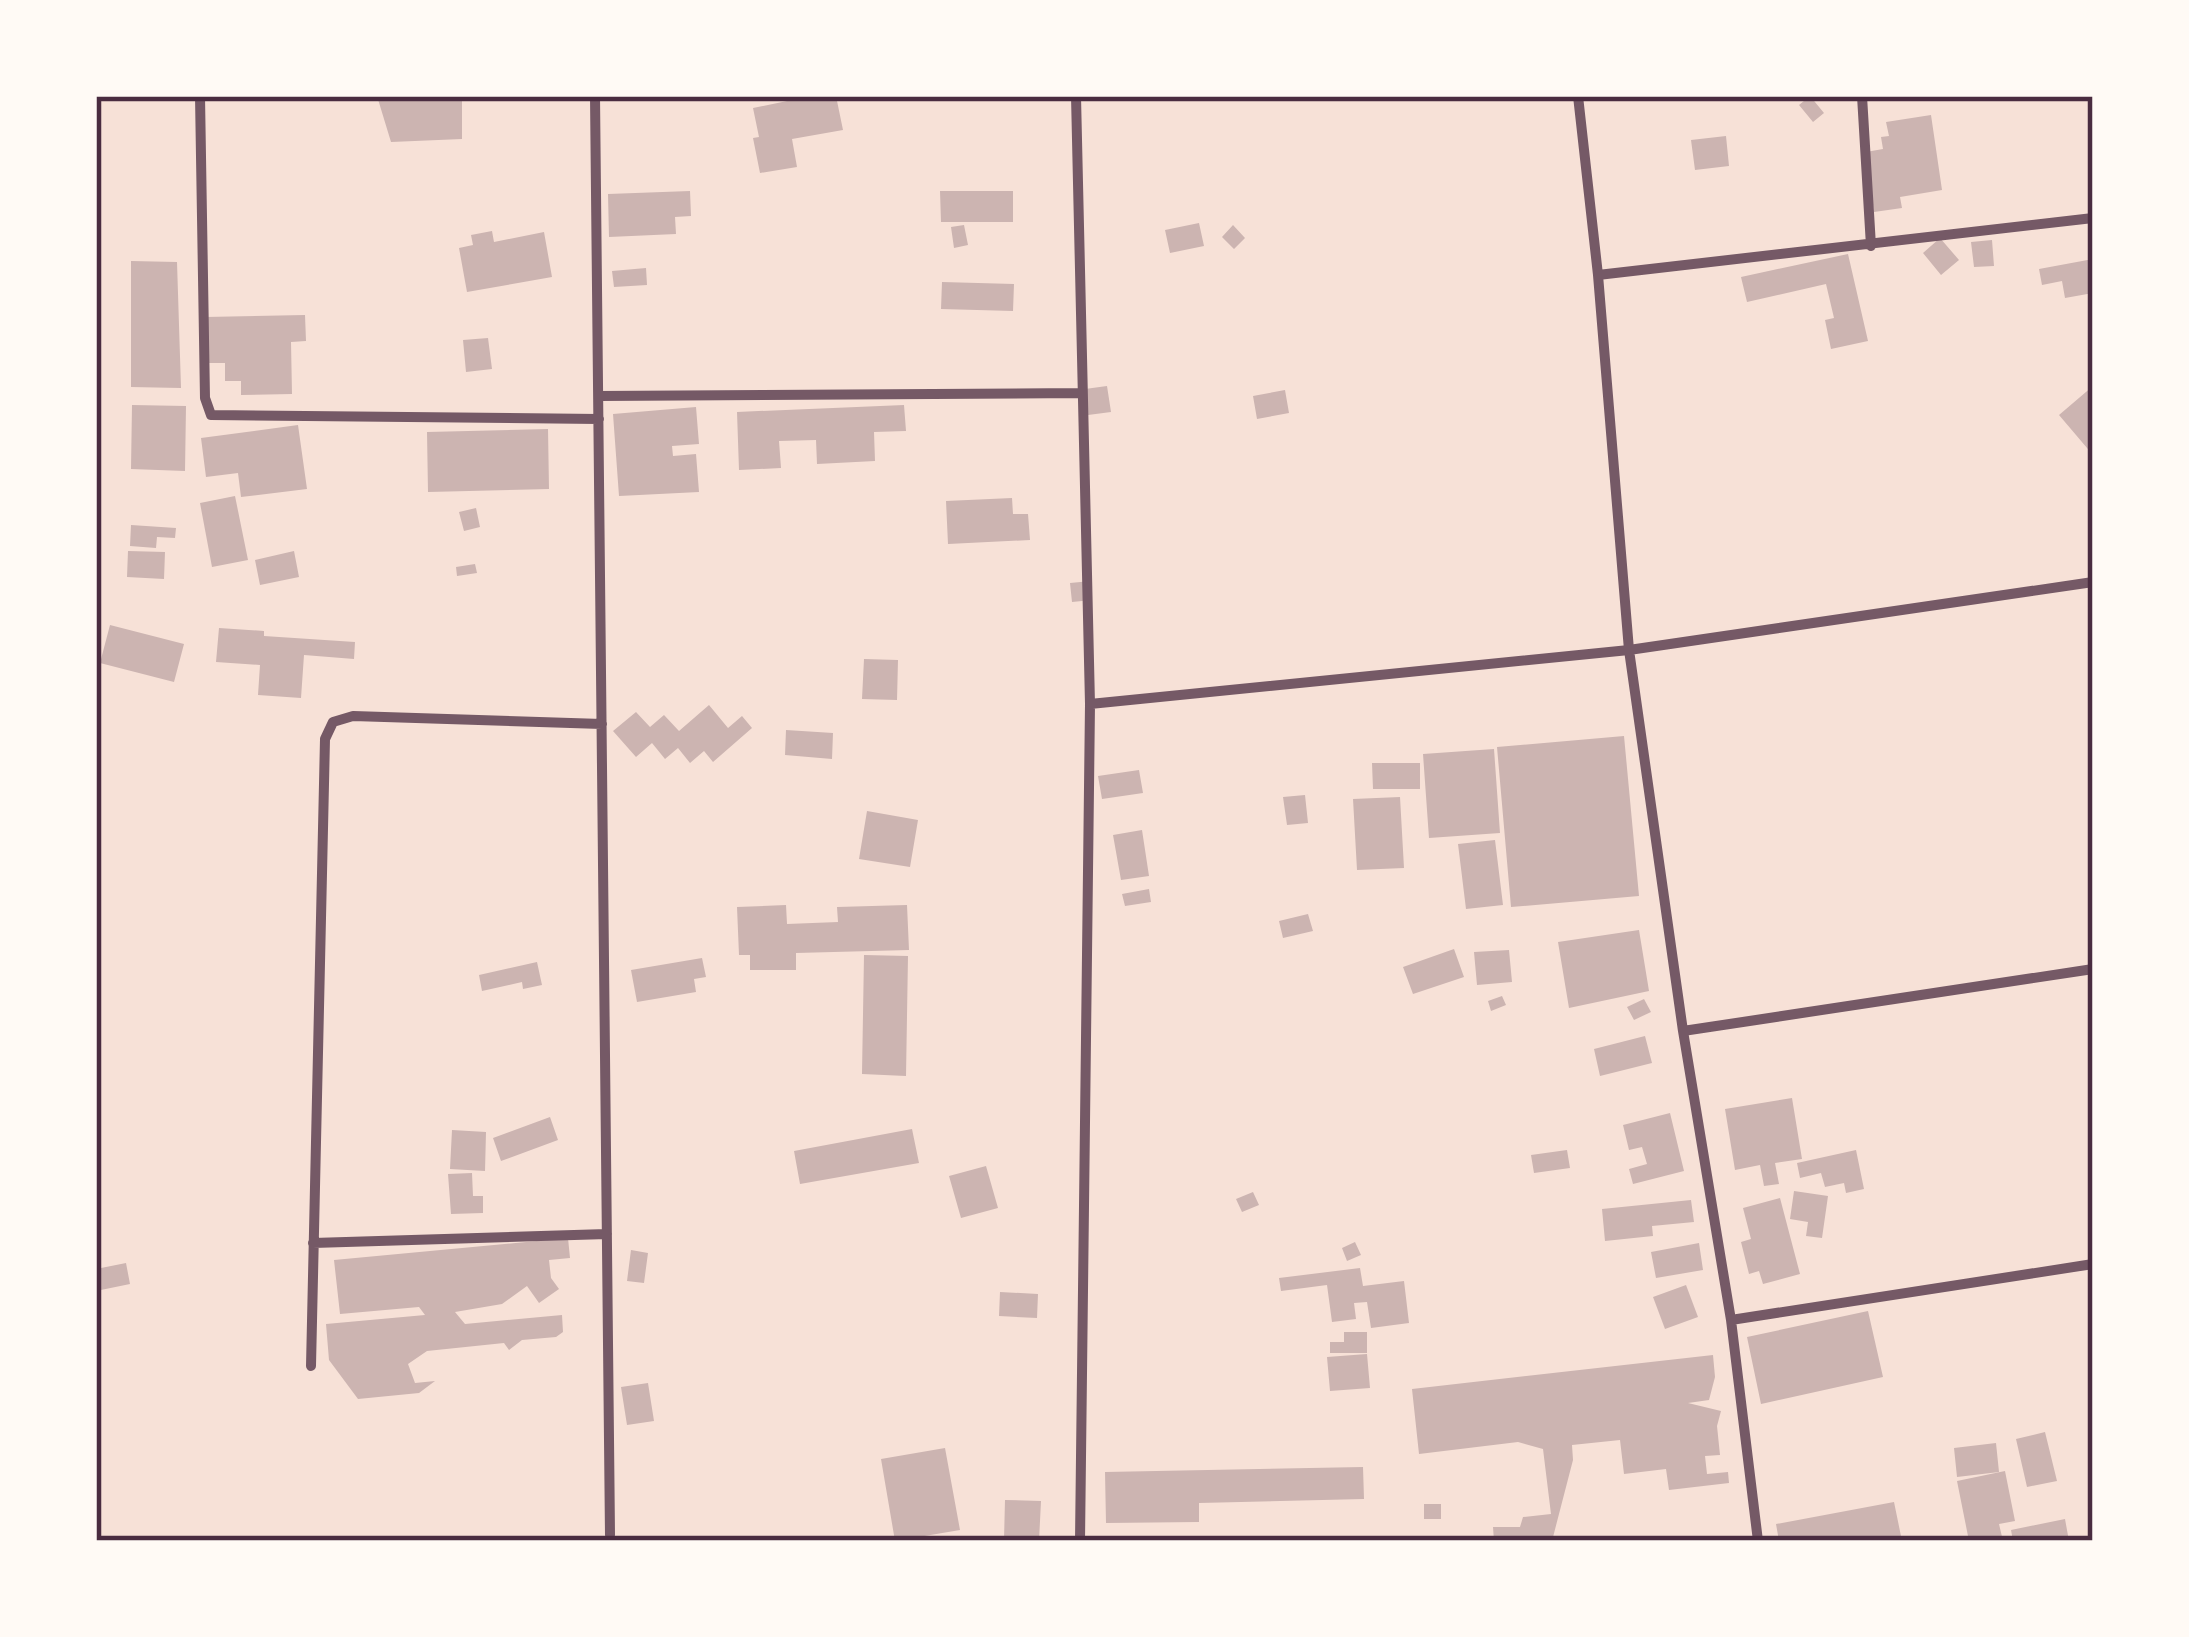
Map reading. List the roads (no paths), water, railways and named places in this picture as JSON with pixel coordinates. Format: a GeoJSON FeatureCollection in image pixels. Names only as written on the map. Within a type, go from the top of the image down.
{"type":"FeatureCollection","features":[{"type":"Feature","properties":{"kind":"street"},"geometry":{"type":"LineString","coordinates":[[200,96],[205,398],[211,415],[599,419]]}},
{"type":"Feature","properties":{"kind":"street"},"geometry":{"type":"LineString","coordinates":[[595,96],[610,1535]]}},
{"type":"Feature","properties":{"kind":"street"},"geometry":{"type":"LineString","coordinates":[[1076,96],[1090,704],[1080,1541]]}},
{"type":"Feature","properties":{"kind":"street"},"geometry":{"type":"LineString","coordinates":[[1578,96],[1629,650],[1683,1030],[1731,1320],[1758,1541]]}},
{"type":"Feature","properties":{"kind":"street"},"geometry":{"type":"LineString","coordinates":[[1862,96],[1871,246]]}},
{"type":"Feature","properties":{"kind":"street"},"geometry":{"type":"LineString","coordinates":[[1598,275],[2093,218]]}},
{"type":"Feature","properties":{"kind":"street"},"geometry":{"type":"LineString","coordinates":[[598,396],[1082,393]]}},
{"type":"Feature","properties":{"kind":"street"},"geometry":{"type":"LineString","coordinates":[[1090,704],[1629,650],[2093,582]]}},
{"type":"Feature","properties":{"kind":"street"},"geometry":{"type":"LineString","coordinates":[[311,1366],[325,739],[333,722],[353,716],[602,724]]}},
{"type":"Feature","properties":{"kind":"street"},"geometry":{"type":"LineString","coordinates":[[1683,1030],[2093,969]]}},
{"type":"Feature","properties":{"kind":"street"},"geometry":{"type":"LineString","coordinates":[[314,1243],[608,1234]]}},
{"type":"Feature","properties":{"kind":"street"},"geometry":{"type":"LineString","coordinates":[[1731,1320],[2093,1264]]}}]}
